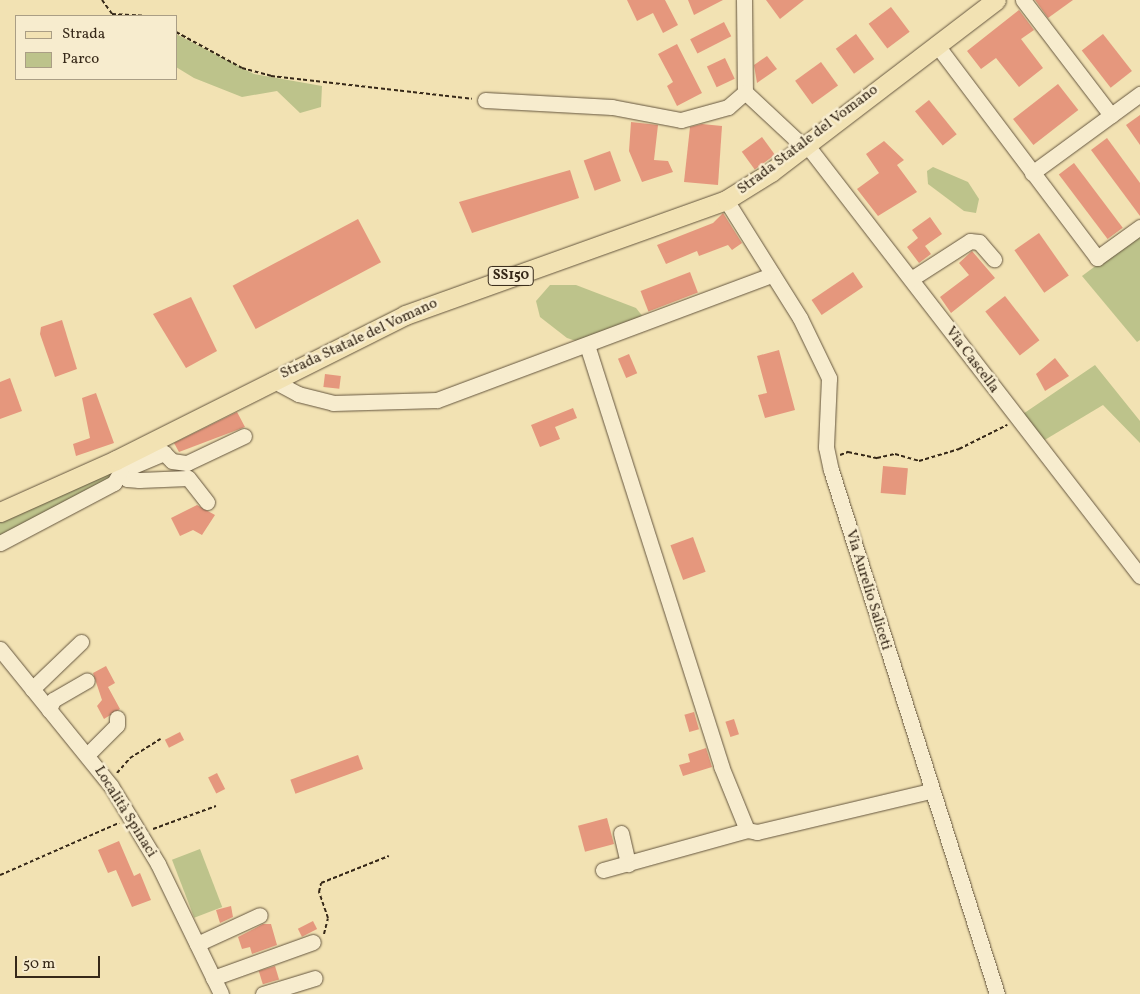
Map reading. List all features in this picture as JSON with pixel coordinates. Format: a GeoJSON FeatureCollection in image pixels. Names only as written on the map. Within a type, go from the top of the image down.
{"type":"FeatureCollection","features":[{"type":"Feature","properties":{"kind":"main road","name":"Strada Statale del Vomano"},"geometry":{"type":"LineString","coordinates":[[0,512],[119,465],[272,380],[421,308],[672,223],[726,200],[804,145],[996,0]]}},
{"type":"Feature","properties":{"kind":"street"},"geometry":{"type":"LineString","coordinates":[[1024,0],[1111,115]]}},
{"type":"Feature","properties":{"kind":"street"},"geometry":{"type":"LineString","coordinates":[[486,100],[612,106],[681,120],[728,106],[745,92],[748,3]]}},
{"type":"Feature","properties":{"kind":"street"},"geometry":{"type":"LineString","coordinates":[[936,44],[1097,258],[1140,227]]}},
{"type":"Feature","properties":{"kind":"street","name":"Via Cascella"},"geometry":{"type":"LineString","coordinates":[[745,92],[804,145],[911,279],[1017,420],[1140,576]]}},
{"type":"Feature","properties":{"kind":"street"},"geometry":{"type":"LineString","coordinates":[[1032,173],[1140,94]]}},
{"type":"Feature","properties":{"kind":"street","name":"Via Aurelio Saliceti"},"geometry":{"type":"LineString","coordinates":[[726,200],[772,275],[829,378],[828,459],[997,994]]}},
{"type":"Feature","properties":{"kind":"street"},"geometry":{"type":"LineString","coordinates":[[911,279],[970,241],[980,242],[994,259]]}},
{"type":"Feature","properties":{"kind":"street"},"geometry":{"type":"LineString","coordinates":[[272,380],[298,394],[333,403],[424,402],[587,345],[772,275]]}},
{"type":"Feature","properties":{"kind":"street"},"geometry":{"type":"LineString","coordinates":[[587,345],[721,766],[747,830]]}},
{"type":"Feature","properties":{"kind":"street"},"geometry":{"type":"LineString","coordinates":[[119,465],[164,453],[172,461],[187,463],[244,436]]}},
{"type":"Feature","properties":{"kind":"street"},"geometry":{"type":"LineString","coordinates":[[119,465],[127,479],[188,478],[207,502]]}},
{"type":"Feature","properties":{"kind":"street"},"geometry":{"type":"LineString","coordinates":[[0,543],[114,483],[119,465]]}},
{"type":"Feature","properties":{"kind":"street"},"geometry":{"type":"LineString","coordinates":[[32,690],[80,642]]}},
{"type":"Feature","properties":{"kind":"street","name":"Località Spinaci"},"geometry":{"type":"LineString","coordinates":[[0,649],[111,786],[140,835],[221,994]]}},
{"type":"Feature","properties":{"kind":"street"},"geometry":{"type":"LineString","coordinates":[[49,710],[53,700],[88,680]]}},
{"type":"Feature","properties":{"kind":"street"},"geometry":{"type":"LineString","coordinates":[[87,755],[117,725],[117,718]]}},
{"type":"Feature","properties":{"kind":"street"},"geometry":{"type":"LineString","coordinates":[[603,870],[747,830],[757,832],[932,791]]}},
{"type":"Feature","properties":{"kind":"street"},"geometry":{"type":"LineString","coordinates":[[621,833],[628,864]]}},
{"type":"Feature","properties":{"kind":"street"},"geometry":{"type":"LineString","coordinates":[[197,944],[260,915]]}},
{"type":"Feature","properties":{"kind":"street"},"geometry":{"type":"LineString","coordinates":[[213,978],[313,942]]}},
{"type":"Feature","properties":{"kind":"street"},"geometry":{"type":"LineString","coordinates":[[263,994],[315,978]]}},
{"type":"Feature","properties":{"kind":"path"},"geometry":{"type":"LineString","coordinates":[[102,0],[112,14],[128,15]]}},
{"type":"Feature","properties":{"kind":"path"},"geometry":{"type":"LineString","coordinates":[[178,33],[242,68],[277,77],[486,100]]}},
{"type":"Feature","properties":{"kind":"path"},"geometry":{"type":"LineString","coordinates":[[828,459],[848,452],[877,458],[895,454],[919,461],[960,449],[1017,420]]}},
{"type":"Feature","properties":{"kind":"path"},"geometry":{"type":"LineString","coordinates":[[111,786],[130,758],[160,739]]}},
{"type":"Feature","properties":{"kind":"path"},"geometry":{"type":"LineString","coordinates":[[140,835],[216,806]]}},
{"type":"Feature","properties":{"kind":"path"},"geometry":{"type":"LineString","coordinates":[[0,875],[130,818]]}},
{"type":"Feature","properties":{"kind":"path"},"geometry":{"type":"LineString","coordinates":[[313,942],[328,931],[321,883],[389,856]]}},
{"type":"Feature","properties":{"kind":"green space"},"geometry":{"type":"Polygon","coordinates":[[[178,35],[254,74],[322,86],[321,107],[300,113],[277,91],[242,97],[194,78],[178,68],[178,35]]]}},
{"type":"Feature","properties":{"kind":"green space"},"geometry":{"type":"Polygon","coordinates":[[[933,167],[968,182],[979,199],[976,213],[964,211],[928,184],[927,171],[933,167]]]}},
{"type":"Feature","properties":{"kind":"green space"},"geometry":{"type":"Polygon","coordinates":[[[1140,233],[1140,340],[1137,342],[1082,276],[1140,233]]]}},
{"type":"Feature","properties":{"kind":"green space"},"geometry":{"type":"Polygon","coordinates":[[[550,285],[576,285],[636,308],[644,318],[579,342],[567,338],[540,317],[536,301],[550,285]]]}},
{"type":"Feature","properties":{"kind":"green space"},"geometry":{"type":"Polygon","coordinates":[[[1095,365],[1140,421],[1140,443],[1103,405],[1043,441],[1020,416],[1095,365]]]}},
{"type":"Feature","properties":{"kind":"green space"},"geometry":{"type":"Polygon","coordinates":[[[112,471],[113,477],[0,537],[0,522],[112,471]]]}},
{"type":"Feature","properties":{"kind":"green space"},"geometry":{"type":"Polygon","coordinates":[[[200,849],[222,907],[194,918],[172,860],[200,849]]]}},
{"type":"Feature","properties":{"kind":"building"},"geometry":{"type":"Polygon","coordinates":[[[627,0],[665,0],[678,25],[663,33],[653,13],[637,21],[627,0]]]}},
{"type":"Feature","properties":{"kind":"building"},"geometry":{"type":"Polygon","coordinates":[[[688,0],[723,0],[694,15],[688,0]]]}},
{"type":"Feature","properties":{"kind":"building"},"geometry":{"type":"Polygon","coordinates":[[[766,0],[804,0],[780,19],[766,0]]]}},
{"type":"Feature","properties":{"kind":"building"},"geometry":{"type":"Polygon","coordinates":[[[1035,0],[1073,0],[1048,18],[1035,0]]]}},
{"type":"Feature","properties":{"kind":"building"},"geometry":{"type":"Polygon","coordinates":[[[891,7],[910,32],[887,49],[869,24],[891,7]]]}},
{"type":"Feature","properties":{"kind":"building"},"geometry":{"type":"Polygon","coordinates":[[[1019,10],[1034,30],[1021,39],[1043,68],[1019,87],[996,58],[981,69],[967,51],[1019,10]]]}},
{"type":"Feature","properties":{"kind":"building"},"geometry":{"type":"Polygon","coordinates":[[[724,22],[731,36],[697,54],[690,39],[724,22]]]}},
{"type":"Feature","properties":{"kind":"building"},"geometry":{"type":"Polygon","coordinates":[[[856,34],[874,59],[854,74],[836,49],[856,34]]]}},
{"type":"Feature","properties":{"kind":"building"},"geometry":{"type":"Polygon","coordinates":[[[1103,34],[1132,71],[1111,88],[1082,51],[1103,34]]]}},
{"type":"Feature","properties":{"kind":"building"},"geometry":{"type":"Polygon","coordinates":[[[677,44],[702,93],[677,106],[667,86],[673,82],[658,54],[677,44]]]}},
{"type":"Feature","properties":{"kind":"building"},"geometry":{"type":"Polygon","coordinates":[[[767,56],[777,69],[757,83],[754,65],[767,56]]]}},
{"type":"Feature","properties":{"kind":"building"},"geometry":{"type":"Polygon","coordinates":[[[725,58],[735,79],[717,87],[707,66],[725,58]]]}},
{"type":"Feature","properties":{"kind":"building"},"geometry":{"type":"Polygon","coordinates":[[[821,62],[838,85],[812,104],[795,81],[821,62]]]}},
{"type":"Feature","properties":{"kind":"building"},"geometry":{"type":"Polygon","coordinates":[[[1058,84],[1078,110],[1033,145],[1013,119],[1058,84]]]}},
{"type":"Feature","properties":{"kind":"building"},"geometry":{"type":"Polygon","coordinates":[[[929,100],[957,134],[943,146],[915,111],[929,100]]]}},
{"type":"Feature","properties":{"kind":"building"},"geometry":{"type":"Polygon","coordinates":[[[1140,115],[1140,145],[1126,125],[1140,115]]]}},
{"type":"Feature","properties":{"kind":"building"},"geometry":{"type":"Polygon","coordinates":[[[631,122],[658,125],[654,160],[668,161],[673,172],[642,182],[629,151],[631,122]]]}},
{"type":"Feature","properties":{"kind":"building"},"geometry":{"type":"Polygon","coordinates":[[[702,124],[722,126],[718,185],[684,182],[690,127],[702,124]]]}},
{"type":"Feature","properties":{"kind":"building"},"geometry":{"type":"Polygon","coordinates":[[[762,137],[775,155],[755,169],[742,152],[762,137]]]}},
{"type":"Feature","properties":{"kind":"building"},"geometry":{"type":"Polygon","coordinates":[[[1107,138],[1140,183],[1140,216],[1091,150],[1107,138]]]}},
{"type":"Feature","properties":{"kind":"building"},"geometry":{"type":"Polygon","coordinates":[[[884,141],[904,160],[897,165],[917,192],[878,216],[857,189],[879,173],[866,154],[884,141]]]}},
{"type":"Feature","properties":{"kind":"building"},"geometry":{"type":"Polygon","coordinates":[[[610,151],[621,181],[595,191],[584,161],[610,151]]]}},
{"type":"Feature","properties":{"kind":"building"},"geometry":{"type":"Polygon","coordinates":[[[1074,163],[1123,228],[1108,239],[1059,174],[1074,163]]]}},
{"type":"Feature","properties":{"kind":"building"},"geometry":{"type":"Polygon","coordinates":[[[570,170],[579,198],[472,233],[459,202],[570,170]]]}},
{"type":"Feature","properties":{"kind":"building"},"geometry":{"type":"Polygon","coordinates":[[[723,213],[742,243],[732,250],[728,245],[699,256],[697,251],[666,264],[657,245],[713,223],[723,213]]]}},
{"type":"Feature","properties":{"kind":"building"},"geometry":{"type":"Polygon","coordinates":[[[930,217],[942,234],[925,246],[931,254],[919,263],[907,247],[918,238],[912,230],[930,217]]]}},
{"type":"Feature","properties":{"kind":"building"},"geometry":{"type":"Polygon","coordinates":[[[358,219],[381,262],[256,329],[233,286],[358,219]]]}},
{"type":"Feature","properties":{"kind":"building"},"geometry":{"type":"Polygon","coordinates":[[[1039,233],[1069,276],[1044,293],[1014,250],[1039,233]]]}},
{"type":"Feature","properties":{"kind":"building"},"geometry":{"type":"Polygon","coordinates":[[[972,251],[995,278],[951,313],[940,297],[969,275],[959,263],[972,251]]]}},
{"type":"Feature","properties":{"kind":"building"},"geometry":{"type":"Polygon","coordinates":[[[690,272],[698,293],[648,312],[641,291],[690,272]]]}},
{"type":"Feature","properties":{"kind":"building"},"geometry":{"type":"Polygon","coordinates":[[[853,272],[863,287],[822,315],[812,300],[853,272]]]}},
{"type":"Feature","properties":{"kind":"building"},"geometry":{"type":"Polygon","coordinates":[[[1005,296],[1039,340],[1020,356],[985,311],[1005,296]]]}},
{"type":"Feature","properties":{"kind":"building"},"geometry":{"type":"Polygon","coordinates":[[[191,297],[217,351],[186,368],[153,314],[191,297]]]}},
{"type":"Feature","properties":{"kind":"building"},"geometry":{"type":"Polygon","coordinates":[[[62,320],[77,369],[55,377],[40,334],[41,327],[62,320]]]}},
{"type":"Feature","properties":{"kind":"building"},"geometry":{"type":"Polygon","coordinates":[[[779,350],[795,410],[765,418],[758,395],[767,393],[757,356],[779,350]]]}},
{"type":"Feature","properties":{"kind":"building"},"geometry":{"type":"Polygon","coordinates":[[[629,354],[637,373],[626,378],[618,359],[629,354]]]}},
{"type":"Feature","properties":{"kind":"building"},"geometry":{"type":"Polygon","coordinates":[[[1055,358],[1069,376],[1045,391],[1036,374],[1055,358]]]}},
{"type":"Feature","properties":{"kind":"building"},"geometry":{"type":"Polygon","coordinates":[[[325,374],[341,376],[339,389],[323,387],[325,374]]]}},
{"type":"Feature","properties":{"kind":"building"},"geometry":{"type":"Polygon","coordinates":[[[10,378],[22,411],[0,419],[0,382],[10,378]]]}},
{"type":"Feature","properties":{"kind":"building"},"geometry":{"type":"Polygon","coordinates":[[[96,393],[114,443],[76,456],[73,444],[90,438],[82,398],[96,393]]]}},
{"type":"Feature","properties":{"kind":"building"},"geometry":{"type":"Polygon","coordinates":[[[573,408],[577,418],[555,427],[560,439],[540,447],[531,425],[573,408]]]}},
{"type":"Feature","properties":{"kind":"building"},"geometry":{"type":"Polygon","coordinates":[[[237,412],[245,427],[179,452],[174,443],[237,412]]]}},
{"type":"Feature","properties":{"kind":"building"},"geometry":{"type":"Polygon","coordinates":[[[883,466],[908,468],[906,495],[881,493],[883,466]]]}},
{"type":"Feature","properties":{"kind":"building"},"geometry":{"type":"Polygon","coordinates":[[[197,505],[215,515],[202,535],[193,530],[180,536],[171,518],[197,505]]]}},
{"type":"Feature","properties":{"kind":"building"},"geometry":{"type":"Polygon","coordinates":[[[693,537],[706,572],[683,580],[670,545],[693,537]]]}},
{"type":"Feature","properties":{"kind":"building"},"geometry":{"type":"Polygon","coordinates":[[[106,666],[115,683],[108,687],[120,709],[104,719],[97,706],[102,700],[93,673],[106,666]]]}},
{"type":"Feature","properties":{"kind":"building"},"geometry":{"type":"Polygon","coordinates":[[[694,712],[699,729],[689,732],[684,715],[694,712]]]}},
{"type":"Feature","properties":{"kind":"building"},"geometry":{"type":"Polygon","coordinates":[[[734,719],[739,734],[730,737],[725,722],[734,719]]]}},
{"type":"Feature","properties":{"kind":"building"},"geometry":{"type":"Polygon","coordinates":[[[180,732],[184,740],[169,748],[165,740],[180,732]]]}},
{"type":"Feature","properties":{"kind":"building"},"geometry":{"type":"Polygon","coordinates":[[[706,748],[712,767],[683,776],[679,765],[690,762],[688,754],[706,748]]]}},
{"type":"Feature","properties":{"kind":"building"},"geometry":{"type":"Polygon","coordinates":[[[358,755],[363,769],[295,794],[290,780],[358,755]]]}},
{"type":"Feature","properties":{"kind":"building"},"geometry":{"type":"Polygon","coordinates":[[[217,773],[225,789],[216,794],[208,778],[217,773]]]}},
{"type":"Feature","properties":{"kind":"building"},"geometry":{"type":"Polygon","coordinates":[[[607,818],[614,844],[585,852],[578,826],[607,818]]]}},
{"type":"Feature","properties":{"kind":"building"},"geometry":{"type":"Polygon","coordinates":[[[119,841],[134,876],[140,873],[151,900],[132,907],[116,870],[108,873],[98,850],[119,841]]]}},
{"type":"Feature","properties":{"kind":"building"},"geometry":{"type":"Polygon","coordinates":[[[231,906],[233,917],[220,923],[216,910],[231,906]]]}},
{"type":"Feature","properties":{"kind":"building"},"geometry":{"type":"Polygon","coordinates":[[[313,921],[317,929],[302,937],[298,929],[313,921]]]}},
{"type":"Feature","properties":{"kind":"building"},"geometry":{"type":"Polygon","coordinates":[[[263,924],[271,924],[277,945],[252,954],[250,947],[242,949],[238,937],[263,924]]]}},
{"type":"Feature","properties":{"kind":"building"},"geometry":{"type":"Polygon","coordinates":[[[275,966],[279,979],[263,984],[259,971],[275,966]]]}}]}
